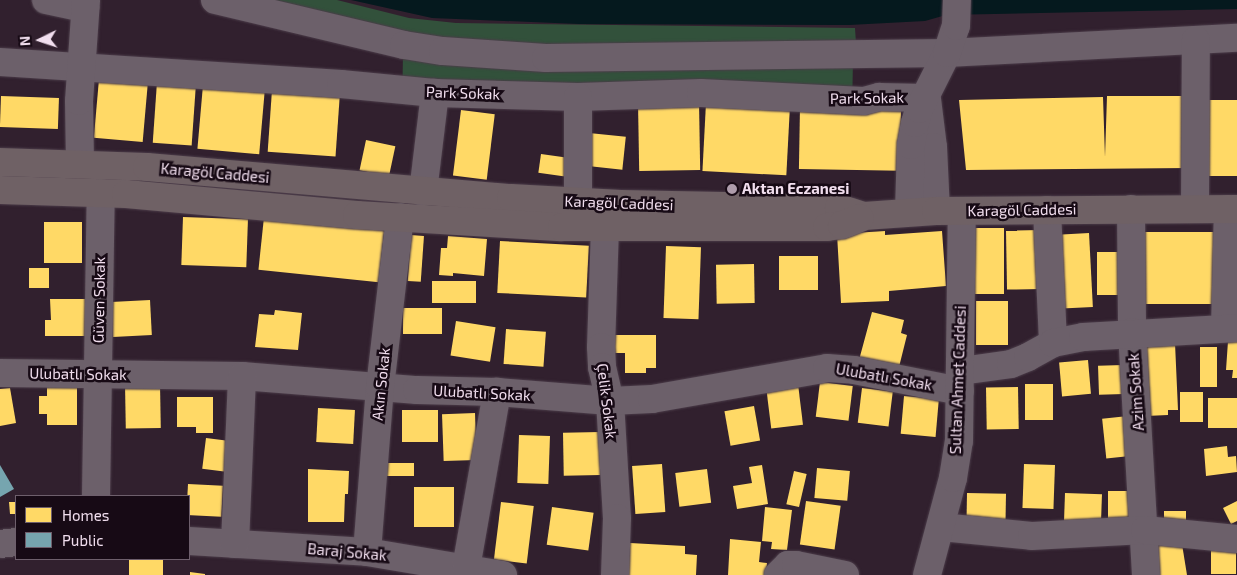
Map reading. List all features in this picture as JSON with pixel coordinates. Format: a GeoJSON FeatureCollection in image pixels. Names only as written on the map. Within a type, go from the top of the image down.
{"type":"FeatureCollection","features":[{"type":"Feature","properties":{"kind":"main road","name":"Karagöl Caddesi"},"geometry":{"type":"LineString","coordinates":[[0,162],[80,164],[241,174],[423,192],[578,201],[839,208],[864,216],[949,211],[1131,208],[1232,209]]}},
{"type":"Feature","properties":{"kind":"main road"},"geometry":{"type":"LineString","coordinates":[[0,190],[101,193],[400,217],[562,227],[827,227],[853,222],[864,216]]}},
{"type":"Feature","properties":{"kind":"street"},"geometry":{"type":"LineString","coordinates":[[46,0],[85,4],[81,68],[80,164]]}},
{"type":"Feature","properties":{"kind":"street"},"geometry":{"type":"LineString","coordinates":[[215,0],[404,45],[486,55],[546,58],[947,54],[1237,38]]}},
{"type":"Feature","properties":{"kind":"street"},"geometry":{"type":"LineString","coordinates":[[909,212],[911,145],[919,109],[947,54],[956,13]]}},
{"type":"Feature","properties":{"kind":"street"},"geometry":{"type":"LineString","coordinates":[[1195,208],[1196,40]]}},
{"type":"Feature","properties":{"kind":"street","name":"Park Sokak"},"geometry":{"type":"LineString","coordinates":[[0,62],[341,84],[435,93],[578,97],[701,93],[864,100],[879,97],[926,98]]}},
{"type":"Feature","properties":{"kind":"street"},"geometry":{"type":"LineString","coordinates":[[423,192],[435,93]]}},
{"type":"Feature","properties":{"kind":"street"},"geometry":{"type":"LineString","coordinates":[[578,97],[578,201]]}},
{"type":"Feature","properties":{"kind":"street","name":"Sultan Ahmet Caddesi"},"geometry":{"type":"LineString","coordinates":[[926,98],[934,147],[949,211],[961,381],[959,441],[941,527],[928,575]]}},
{"type":"Feature","properties":{"kind":"street","name":"Güven Sokak"},"geometry":{"type":"LineString","coordinates":[[96,495],[101,193]]}},
{"type":"Feature","properties":{"kind":"street","name":"Azim Sokak"},"geometry":{"type":"LineString","coordinates":[[1131,208],[1132,332],[1145,530],[1146,575]]}},
{"type":"Feature","properties":{"kind":"street"},"geometry":{"type":"LineString","coordinates":[[1231,328],[1232,209]]}},
{"type":"Feature","properties":{"kind":"street"},"geometry":{"type":"LineString","coordinates":[[1047,210],[1052,343]]}},
{"type":"Feature","properties":{"kind":"street","name":"Akın Sokak"},"geometry":{"type":"LineString","coordinates":[[367,552],[380,387],[400,217]]}},
{"type":"Feature","properties":{"kind":"street","name":"Çelik Sokak"},"geometry":{"type":"LineString","coordinates":[[605,227],[601,348],[602,367],[610,401],[617,518],[615,575]]}},
{"type":"Feature","properties":{"kind":"street","name":"Ulubatlı Sokak"},"geometry":{"type":"LineString","coordinates":[[0,373],[242,376],[380,387],[497,392],[610,401],[659,398],[827,368],[961,381],[1028,357],[1052,343],[1083,337],[1132,332],[1231,328]]}},
{"type":"Feature","properties":{"kind":"street"},"geometry":{"type":"LineString","coordinates":[[235,544],[242,376]]}},
{"type":"Feature","properties":{"kind":"street"},"geometry":{"type":"LineString","coordinates":[[466,568],[497,392]]}},
{"type":"Feature","properties":{"kind":"street"},"geometry":{"type":"LineString","coordinates":[[941,527],[1032,536],[1145,530],[1237,539]]}},
{"type":"Feature","properties":{"kind":"street","name":"Baraj Sokak"},"geometry":{"type":"LineString","coordinates":[[190,541],[367,552],[503,575]]}},
{"type":"Feature","properties":{"kind":"street"},"geometry":{"type":"LineString","coordinates":[[0,544],[15,542]]}},
{"type":"Feature","properties":{"kind":"street"},"geometry":{"type":"LineString","coordinates":[[778,575],[788,566],[796,565],[846,575]]}},
{"type":"Feature","properties":{"kind":"green space"},"geometry":{"type":"Polygon","coordinates":[[[255,0],[337,0],[409,18],[456,23],[855,28],[856,43],[469,46],[255,0]]]}},
{"type":"Feature","properties":{"kind":"green space"},"geometry":{"type":"Polygon","coordinates":[[[403,54],[853,62],[852,90],[403,82],[403,54]]]}},
{"type":"Feature","properties":{"kind":"water"},"geometry":{"type":"Polygon","coordinates":[[[351,0],[1237,0],[1237,9],[946,15],[925,21],[849,25],[579,24],[432,18],[351,0]]]}},
{"type":"Feature","properties":{"kind":"building: Homes"},"geometry":{"type":"Polygon","coordinates":[[[99,79],[148,83],[143,142],[94,138],[99,79]]]}},
{"type":"Feature","properties":{"kind":"building: Homes"},"geometry":{"type":"Polygon","coordinates":[[[157,82],[196,85],[192,146],[153,143],[157,82]]]}},
{"type":"Feature","properties":{"kind":"building: Homes"},"geometry":{"type":"Polygon","coordinates":[[[203,85],[265,90],[259,154],[197,149],[203,85]]]}},
{"type":"Feature","properties":{"kind":"building: Homes"},"geometry":{"type":"Polygon","coordinates":[[[272,90],[340,95],[336,157],[268,152],[272,90]]]}},
{"type":"Feature","properties":{"kind":"building: Homes"},"geometry":{"type":"Polygon","coordinates":[[[1,96],[59,98],[58,129],[0,127],[1,96]]]}},
{"type":"Feature","properties":{"kind":"building: Homes"},"geometry":{"type":"Polygon","coordinates":[[[1107,96],[1189,96],[1189,168],[966,170],[959,100],[1103,97],[1105,157],[1107,96]]]}},
{"type":"Feature","properties":{"kind":"building: Homes"},"geometry":{"type":"Polygon","coordinates":[[[1200,100],[1237,100],[1237,176],[1200,176],[1200,100]]]}},
{"type":"Feature","properties":{"kind":"building: Homes"},"geometry":{"type":"Polygon","coordinates":[[[699,102],[700,170],[639,171],[638,103],[699,102]]]}},
{"type":"Feature","properties":{"kind":"building: Homes"},"geometry":{"type":"Polygon","coordinates":[[[706,103],[790,107],[786,175],[702,171],[706,103]]]}},
{"type":"Feature","properties":{"kind":"building: Homes"},"geometry":{"type":"Polygon","coordinates":[[[800,107],[901,109],[900,171],[799,169],[800,107]]]}},
{"type":"Feature","properties":{"kind":"building: Homes"},"geometry":{"type":"Polygon","coordinates":[[[461,110],[495,114],[487,180],[453,176],[461,110]]]}},
{"type":"Feature","properties":{"kind":"building: Homes"},"geometry":{"type":"Polygon","coordinates":[[[589,133],[626,137],[622,170],[586,166],[589,133]]]}},
{"type":"Feature","properties":{"kind":"building: Homes"},"geometry":{"type":"Polygon","coordinates":[[[366,140],[395,146],[389,177],[360,170],[366,140]]]}},
{"type":"Feature","properties":{"kind":"building: Homes"},"geometry":{"type":"Polygon","coordinates":[[[541,154],[568,158],[565,177],[538,173],[541,154]]]}},
{"type":"Feature","properties":{"kind":"building: Homes"},"geometry":{"type":"Polygon","coordinates":[[[183,217],[248,219],[246,267],[181,265],[183,217]]]}},
{"type":"Feature","properties":{"kind":"building: Homes"},"geometry":{"type":"Polygon","coordinates":[[[264,217],[384,230],[379,282],[258,270],[264,217]]]}},
{"type":"Feature","properties":{"kind":"building: Homes"},"geometry":{"type":"Polygon","coordinates":[[[44,222],[82,222],[82,263],[44,263],[44,222]]]}},
{"type":"Feature","properties":{"kind":"building: Homes"},"geometry":{"type":"Polygon","coordinates":[[[973,228],[1004,228],[1004,294],[973,294],[973,228]]]}},
{"type":"Feature","properties":{"kind":"building: Homes"},"geometry":{"type":"Polygon","coordinates":[[[1040,230],[1041,289],[1007,290],[1006,231],[1040,230]]]}},
{"type":"Feature","properties":{"kind":"building: Homes"},"geometry":{"type":"Polygon","coordinates":[[[885,231],[885,235],[942,231],[946,286],[889,291],[889,301],[841,303],[837,234],[885,231]]]}},
{"type":"Feature","properties":{"kind":"building: Homes"},"geometry":{"type":"Polygon","coordinates":[[[1145,232],[1218,232],[1218,304],[1145,304],[1145,232]]]}},
{"type":"Feature","properties":{"kind":"building: Homes"},"geometry":{"type":"Polygon","coordinates":[[[1089,233],[1093,307],[1057,309],[1053,235],[1089,233]]]}},
{"type":"Feature","properties":{"kind":"building: Homes"},"geometry":{"type":"Polygon","coordinates":[[[411,235],[424,236],[421,282],[408,281],[411,235]]]}},
{"type":"Feature","properties":{"kind":"building: Homes"},"geometry":{"type":"Polygon","coordinates":[[[448,236],[487,239],[484,276],[453,273],[453,276],[439,275],[441,248],[447,248],[448,236]]]}},
{"type":"Feature","properties":{"kind":"building: Homes"},"geometry":{"type":"Polygon","coordinates":[[[500,241],[589,246],[586,298],[497,293],[500,241]]]}},
{"type":"Feature","properties":{"kind":"building: Homes"},"geometry":{"type":"Polygon","coordinates":[[[666,246],[701,247],[698,319],[663,318],[666,246]]]}},
{"type":"Feature","properties":{"kind":"building: Homes"},"geometry":{"type":"Polygon","coordinates":[[[1097,252],[1124,252],[1124,295],[1097,295],[1097,252]]]}},
{"type":"Feature","properties":{"kind":"building: Homes"},"geometry":{"type":"Polygon","coordinates":[[[779,256],[818,256],[818,290],[779,290],[779,256]]]}},
{"type":"Feature","properties":{"kind":"building: Homes"},"geometry":{"type":"Polygon","coordinates":[[[754,264],[755,303],[717,304],[716,265],[754,264]]]}},
{"type":"Feature","properties":{"kind":"building: Homes"},"geometry":{"type":"Polygon","coordinates":[[[29,268],[49,268],[49,288],[29,288],[29,268]]]}},
{"type":"Feature","properties":{"kind":"building: Homes"},"geometry":{"type":"Polygon","coordinates":[[[432,281],[476,281],[476,303],[432,303],[432,281]]]}},
{"type":"Feature","properties":{"kind":"building: Homes"},"geometry":{"type":"Polygon","coordinates":[[[50,299],[85,299],[85,336],[45,336],[45,320],[51,320],[50,299]]]}},
{"type":"Feature","properties":{"kind":"building: Homes"},"geometry":{"type":"Polygon","coordinates":[[[150,300],[152,335],[113,337],[111,302],[150,300]]]}},
{"type":"Feature","properties":{"kind":"building: Homes"},"geometry":{"type":"Polygon","coordinates":[[[976,301],[1008,301],[1008,345],[976,345],[976,301]]]}},
{"type":"Feature","properties":{"kind":"building: Homes"},"geometry":{"type":"Polygon","coordinates":[[[403,308],[442,308],[442,334],[403,334],[403,308]]]}},
{"type":"Feature","properties":{"kind":"building: Homes"},"geometry":{"type":"Polygon","coordinates":[[[275,310],[302,313],[298,350],[255,347],[259,314],[274,315],[275,310]]]}},
{"type":"Feature","properties":{"kind":"building: Homes"},"geometry":{"type":"Polygon","coordinates":[[[872,312],[904,320],[901,333],[907,335],[898,371],[859,360],[872,312]]]}},
{"type":"Feature","properties":{"kind":"building: Homes"},"geometry":{"type":"Polygon","coordinates":[[[456,321],[496,327],[490,362],[451,356],[456,321]]]}},
{"type":"Feature","properties":{"kind":"building: Homes"},"geometry":{"type":"Polygon","coordinates":[[[506,329],[546,332],[543,367],[504,364],[506,329]]]}},
{"type":"Feature","properties":{"kind":"building: Homes"},"geometry":{"type":"Polygon","coordinates":[[[614,335],[656,335],[656,368],[646,368],[646,373],[625,373],[625,353],[614,353],[614,335]]]}},
{"type":"Feature","properties":{"kind":"building: Homes"},"geometry":{"type":"Polygon","coordinates":[[[1228,341],[1237,341],[1237,378],[1232,378],[1233,370],[1226,370],[1228,341]]]}},
{"type":"Feature","properties":{"kind":"building: Homes"},"geometry":{"type":"Polygon","coordinates":[[[1175,343],[1178,410],[1168,410],[1168,415],[1146,416],[1143,345],[1175,343]]]}},
{"type":"Feature","properties":{"kind":"building: Homes"},"geometry":{"type":"Polygon","coordinates":[[[1200,347],[1217,347],[1217,387],[1200,387],[1200,347]]]}},
{"type":"Feature","properties":{"kind":"building: Homes"},"geometry":{"type":"Polygon","coordinates":[[[1088,360],[1091,394],[1062,396],[1059,363],[1088,360]]]}},
{"type":"Feature","properties":{"kind":"building: Homes"},"geometry":{"type":"Polygon","coordinates":[[[1123,365],[1124,394],[1099,395],[1098,366],[1123,365]]]}},
{"type":"Feature","properties":{"kind":"building: Homes"},"geometry":{"type":"Polygon","coordinates":[[[820,382],[853,386],[848,421],[816,417],[820,382]]]}},
{"type":"Feature","properties":{"kind":"building: Homes"},"geometry":{"type":"Polygon","coordinates":[[[160,383],[161,428],[126,429],[125,384],[160,383]]]}},
{"type":"Feature","properties":{"kind":"building: Homes"},"geometry":{"type":"Polygon","coordinates":[[[47,384],[77,384],[77,425],[47,425],[47,414],[39,414],[39,396],[47,396],[47,384]]]}},
{"type":"Feature","properties":{"kind":"building: Homes"},"geometry":{"type":"Polygon","coordinates":[[[798,384],[803,425],[771,429],[766,388],[798,384]]]}},
{"type":"Feature","properties":{"kind":"building: Homes"},"geometry":{"type":"Polygon","coordinates":[[[1025,384],[1053,384],[1053,420],[1025,420],[1025,384]]]}},
{"type":"Feature","properties":{"kind":"building: Homes"},"geometry":{"type":"Polygon","coordinates":[[[1018,387],[1019,429],[987,430],[986,388],[1018,387]]]}},
{"type":"Feature","properties":{"kind":"building: Homes"},"geometry":{"type":"Polygon","coordinates":[[[10,388],[16,423],[0,426],[0,389],[10,388]]]}},
{"type":"Feature","properties":{"kind":"building: Homes"},"geometry":{"type":"Polygon","coordinates":[[[862,388],[893,392],[889,427],[858,423],[862,388]]]}},
{"type":"Feature","properties":{"kind":"building: Homes"},"geometry":{"type":"Polygon","coordinates":[[[1180,392],[1203,392],[1203,422],[1180,422],[1180,392]]]}},
{"type":"Feature","properties":{"kind":"building: Homes"},"geometry":{"type":"Polygon","coordinates":[[[904,396],[939,399],[936,437],[901,434],[904,396]]]}},
{"type":"Feature","properties":{"kind":"building: Homes"},"geometry":{"type":"Polygon","coordinates":[[[177,397],[213,397],[213,433],[196,433],[196,427],[177,427],[177,397]]]}},
{"type":"Feature","properties":{"kind":"building: Homes"},"geometry":{"type":"Polygon","coordinates":[[[1208,398],[1237,398],[1237,428],[1208,428],[1208,398]]]}},
{"type":"Feature","properties":{"kind":"building: Homes"},"geometry":{"type":"Polygon","coordinates":[[[754,406],[760,440],[731,446],[724,411],[754,406]]]}},
{"type":"Feature","properties":{"kind":"building: Homes"},"geometry":{"type":"Polygon","coordinates":[[[318,408],[355,410],[353,444],[316,442],[318,408]]]}},
{"type":"Feature","properties":{"kind":"building: Homes"},"geometry":{"type":"Polygon","coordinates":[[[402,410],[438,410],[438,442],[402,442],[402,410]]]}},
{"type":"Feature","properties":{"kind":"building: Homes"},"geometry":{"type":"Polygon","coordinates":[[[475,413],[477,460],[444,461],[442,414],[475,413]]]}},
{"type":"Feature","properties":{"kind":"building: Homes"},"geometry":{"type":"Polygon","coordinates":[[[1128,416],[1132,456],[1106,458],[1102,419],[1128,416]]]}},
{"type":"Feature","properties":{"kind":"building: Homes"},"geometry":{"type":"Polygon","coordinates":[[[600,432],[601,475],[564,476],[563,433],[600,432]]]}},
{"type":"Feature","properties":{"kind":"building: Homes"},"geometry":{"type":"Polygon","coordinates":[[[519,435],[550,436],[548,484],[517,483],[519,435]]]}},
{"type":"Feature","properties":{"kind":"building: Homes"},"geometry":{"type":"Polygon","coordinates":[[[206,438],[230,441],[226,472],[202,469],[206,438]]]}},
{"type":"Feature","properties":{"kind":"building: Homes"},"geometry":{"type":"Polygon","coordinates":[[[1227,446],[1228,457],[1236,456],[1237,472],[1206,476],[1204,449],[1227,446]]]}},
{"type":"Feature","properties":{"kind":"building: Homes"},"geometry":{"type":"Polygon","coordinates":[[[384,463],[414,463],[414,476],[384,476],[384,463]]]}},
{"type":"Feature","properties":{"kind":"building: Homes"},"geometry":{"type":"Polygon","coordinates":[[[662,464],[665,512],[635,514],[632,466],[662,464]]]}},
{"type":"Feature","properties":{"kind":"building: Homes"},"geometry":{"type":"Polygon","coordinates":[[[1024,464],[1055,465],[1053,509],[1022,508],[1024,464]]]}},
{"type":"Feature","properties":{"kind":"building: Homes"},"geometry":{"type":"Polygon","coordinates":[[[762,465],[768,504],[737,509],[733,486],[752,483],[749,467],[762,465]]]}},
{"type":"Feature","properties":{"kind":"building: Homes"},"geometry":{"type":"Polygon","coordinates":[[[817,468],[850,471],[847,501],[814,498],[817,468]]]}},
{"type":"Feature","properties":{"kind":"building: Homes"},"geometry":{"type":"Polygon","coordinates":[[[308,469],[349,471],[348,494],[345,494],[344,522],[308,522],[308,469]]]}},
{"type":"Feature","properties":{"kind":"building: Homes"},"geometry":{"type":"Polygon","coordinates":[[[707,469],[711,503],[679,507],[675,473],[707,469]]]}},
{"type":"Feature","properties":{"kind":"building: Homes"},"geometry":{"type":"Polygon","coordinates":[[[794,471],[807,474],[799,507],[786,504],[794,471]]]}},
{"type":"Feature","properties":{"kind":"building: Homes"},"geometry":{"type":"Polygon","coordinates":[[[188,484],[223,486],[221,517],[190,515],[188,484]]]}},
{"type":"Feature","properties":{"kind":"building: Homes"},"geometry":{"type":"Polygon","coordinates":[[[414,487],[454,487],[454,527],[414,527],[414,487]]]}},
{"type":"Feature","properties":{"kind":"building: Homes"},"geometry":{"type":"Polygon","coordinates":[[[1108,491],[1135,491],[1135,520],[1108,520],[1108,491]]]}},
{"type":"Feature","properties":{"kind":"building: Homes"},"geometry":{"type":"Polygon","coordinates":[[[967,493],[1006,494],[1005,523],[966,522],[967,493]]]}},
{"type":"Feature","properties":{"kind":"building: Homes"},"geometry":{"type":"Polygon","coordinates":[[[1065,493],[1102,494],[1101,525],[1064,524],[1065,493]]]}},
{"type":"Feature","properties":{"kind":"building: Homes"},"geometry":{"type":"Polygon","coordinates":[[[806,501],[841,506],[835,549],[800,545],[806,501]]]}},
{"type":"Feature","properties":{"kind":"building: Homes"},"geometry":{"type":"Polygon","coordinates":[[[1237,501],[1237,521],[1231,524],[1223,508],[1237,501]]]}},
{"type":"Feature","properties":{"kind":"building: Homes"},"geometry":{"type":"Polygon","coordinates":[[[9,502],[15,502],[15,514],[10,514],[9,502]]]}},
{"type":"Feature","properties":{"kind":"building: Homes"},"geometry":{"type":"Polygon","coordinates":[[[501,502],[534,506],[527,564],[494,560],[501,502]]]}},
{"type":"Feature","properties":{"kind":"building: Homes"},"geometry":{"type":"Polygon","coordinates":[[[552,507],[594,513],[588,550],[547,545],[552,507]]]}},
{"type":"Feature","properties":{"kind":"building: Homes"},"geometry":{"type":"Polygon","coordinates":[[[765,507],[792,510],[787,550],[771,549],[772,542],[762,541],[765,507]]]}},
{"type":"Feature","properties":{"kind":"building: Homes"},"geometry":{"type":"Polygon","coordinates":[[[1164,511],[1186,511],[1186,524],[1164,524],[1164,511]]]}},
{"type":"Feature","properties":{"kind":"building: Homes"},"geometry":{"type":"Polygon","coordinates":[[[1181,538],[1187,575],[1158,575],[1152,543],[1181,538]]]}},
{"type":"Feature","properties":{"kind":"building: Homes"},"geometry":{"type":"Polygon","coordinates":[[[730,539],[761,542],[759,562],[767,563],[766,575],[728,575],[730,539]]]}},
{"type":"Feature","properties":{"kind":"building: Homes"},"geometry":{"type":"Polygon","coordinates":[[[630,543],[685,546],[685,554],[697,555],[696,575],[628,575],[630,543]]]}},
{"type":"Feature","properties":{"kind":"building: Homes"},"geometry":{"type":"Polygon","coordinates":[[[1211,550],[1236,550],[1236,574],[1211,574],[1211,550]]]}},
{"type":"Feature","properties":{"kind":"building: Homes"},"geometry":{"type":"Polygon","coordinates":[[[129,560],[163,560],[163,575],[129,575],[129,560]]]}},
{"type":"Feature","properties":{"kind":"building: Homes"},"geometry":{"type":"Polygon","coordinates":[[[190,572],[205,574],[205,575],[190,575],[190,572]]]}},
{"type":"Feature","properties":{"kind":"building: Public"},"geometry":{"type":"Polygon","coordinates":[[[0,465],[14,489],[0,497],[0,465]]]}},
{"type":"Feature","properties":{"kind":"place","name":"Aktan Eczanesi"},"geometry":{"type":"Point","coordinates":[732,189]}}]}
